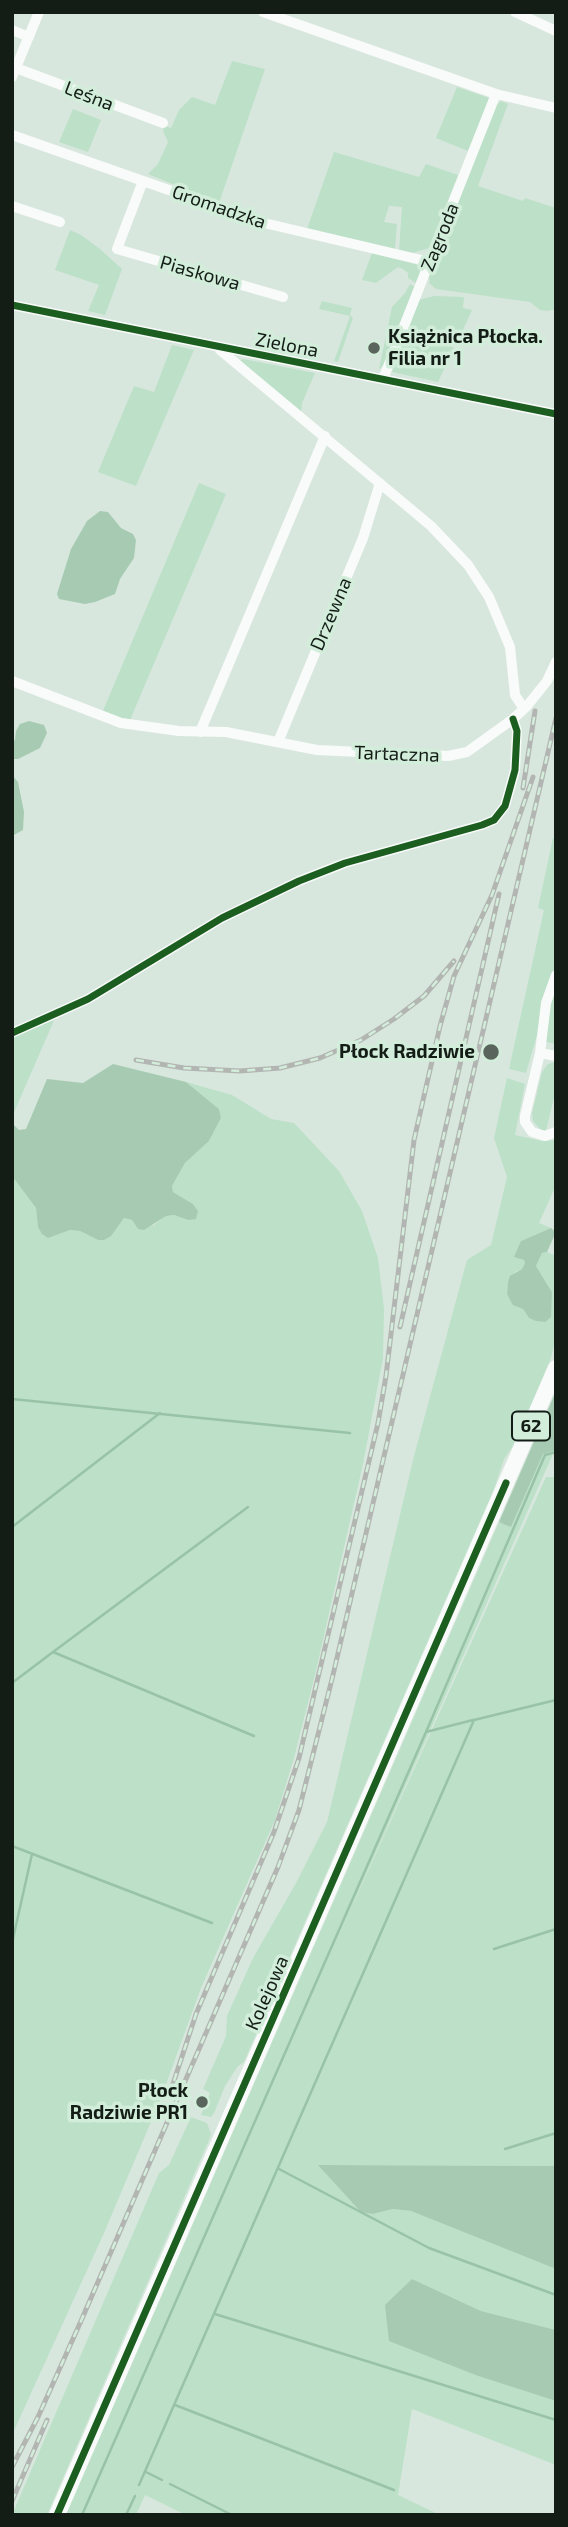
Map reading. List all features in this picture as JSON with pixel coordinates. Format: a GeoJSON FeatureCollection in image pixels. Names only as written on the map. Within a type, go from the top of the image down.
{"type":"FeatureCollection","features":[{"type":"Feature","properties":{"kind":"main road","name":"Kolejowa"},"geometry":{"type":"LineString","coordinates":[[57,2515],[556,1368]]}},
{"type":"Feature","properties":{"kind":"street"},"geometry":{"type":"LineString","coordinates":[[14,72],[39,12]]}},
{"type":"Feature","properties":{"kind":"street"},"geometry":{"type":"LineString","coordinates":[[263,12],[496,94],[556,108]]}},
{"type":"Feature","properties":{"kind":"street"},"geometry":{"type":"LineString","coordinates":[[515,12],[556,31]]}},
{"type":"Feature","properties":{"kind":"street"},"geometry":{"type":"LineString","coordinates":[[12,30],[29,37]]}},
{"type":"Feature","properties":{"kind":"street","name":"Leśna"},"geometry":{"type":"LineString","coordinates":[[14,72],[163,123]]}},
{"type":"Feature","properties":{"kind":"street","name":"Zagroda"},"geometry":{"type":"LineString","coordinates":[[383,379],[496,94]]}},
{"type":"Feature","properties":{"kind":"street","name":"Gromadzka"},"geometry":{"type":"LineString","coordinates":[[12,135],[260,222],[430,262]]}},
{"type":"Feature","properties":{"kind":"street","name":"Piaskowa"},"geometry":{"type":"LineString","coordinates":[[143,181],[117,249],[283,297]]}},
{"type":"Feature","properties":{"kind":"street"},"geometry":{"type":"LineString","coordinates":[[12,206],[60,222]]}},
{"type":"Feature","properties":{"kind":"street","name":"Zielona"},"geometry":{"type":"LineString","coordinates":[[12,305],[556,414]]}},
{"type":"Feature","properties":{"kind":"street"},"geometry":{"type":"LineString","coordinates":[[217,347],[438,533],[481,583],[495,608],[510,647],[515,695],[524,709]]}},
{"type":"Feature","properties":{"kind":"street"},"geometry":{"type":"LineString","coordinates":[[200,732],[325,436]]}},
{"type":"Feature","properties":{"kind":"street","name":"Drzewna"},"geometry":{"type":"LineString","coordinates":[[278,742],[363,538],[380,483]]}},
{"type":"Feature","properties":{"kind":"street","name":"Tartaczna"},"geometry":{"type":"LineString","coordinates":[[12,681],[121,723],[200,732],[226,732],[317,750],[455,755],[467,752],[524,709],[547,681],[556,662]]}},
{"type":"Feature","properties":{"kind":"street"},"geometry":{"type":"LineString","coordinates":[[12,1033],[88,999],[222,918],[299,881],[345,863],[494,820],[505,806],[515,770],[517,730],[513,719]]}},
{"type":"Feature","properties":{"kind":"street"},"geometry":{"type":"LineString","coordinates":[[556,975],[547,1003],[540,1053],[525,1122],[537,1135],[551,1136],[556,1132]]}},
{"type":"Feature","properties":{"kind":"street"},"geometry":{"type":"LineString","coordinates":[[540,1053],[556,1056]]}},
{"type":"Feature","properties":{"kind":"green space"},"geometry":{"type":"Polygon","coordinates":[[[232,61],[265,69],[219,203],[148,174],[158,164],[168,142],[163,131],[165,126],[171,128],[179,110],[192,97],[215,105],[232,61]]]}},
{"type":"Feature","properties":{"kind":"green space"},"geometry":{"type":"Polygon","coordinates":[[[457,87],[489,98],[468,151],[436,138],[457,87]]]}},
{"type":"Feature","properties":{"kind":"green space"},"geometry":{"type":"Polygon","coordinates":[[[501,101],[508,104],[478,186],[523,201],[525,198],[556,208],[556,309],[548,311],[540,310],[530,302],[436,289],[429,283],[428,278],[495,106],[501,101]]]}},
{"type":"Feature","properties":{"kind":"green space"},"geometry":{"type":"Polygon","coordinates":[[[73,109],[101,120],[88,152],[59,142],[73,109]]]}},
{"type":"Feature","properties":{"kind":"green space"},"geometry":{"type":"Polygon","coordinates":[[[334,152],[419,177],[426,164],[458,175],[429,248],[412,253],[399,251],[402,207],[389,206],[384,222],[397,224],[395,250],[307,229],[334,152]]]}},
{"type":"Feature","properties":{"kind":"green space"},"geometry":{"type":"Polygon","coordinates":[[[70,230],[100,249],[122,269],[105,315],[88,311],[99,285],[55,270],[70,230]]]}},
{"type":"Feature","properties":{"kind":"green space"},"geometry":{"type":"Polygon","coordinates":[[[372,253],[418,265],[420,272],[416,283],[408,278],[408,273],[398,267],[376,283],[362,280],[372,253]]]}},
{"type":"Feature","properties":{"kind":"green space"},"geometry":{"type":"Polygon","coordinates":[[[410,284],[415,287],[383,366],[379,369],[392,307],[410,284]]]}},
{"type":"Feature","properties":{"kind":"green space"},"geometry":{"type":"Polygon","coordinates":[[[434,296],[464,297],[463,308],[472,310],[462,332],[454,329],[447,344],[454,348],[438,382],[392,372],[419,300],[434,296]]]}},
{"type":"Feature","properties":{"kind":"green space"},"geometry":{"type":"Polygon","coordinates":[[[322,301],[352,308],[350,315],[353,318],[338,362],[334,361],[350,316],[319,309],[322,301]]]}},
{"type":"Feature","properties":{"kind":"green space"},"geometry":{"type":"Polygon","coordinates":[[[172,345],[194,350],[136,486],[98,472],[134,386],[154,392],[172,345]]]}},
{"type":"Feature","properties":{"kind":"green space"},"geometry":{"type":"Polygon","coordinates":[[[240,360],[315,373],[302,403],[301,413],[240,360]]]}},
{"type":"Feature","properties":{"kind":"green space"},"geometry":{"type":"Polygon","coordinates":[[[199,483],[226,494],[130,720],[102,713],[199,483]]]}},
{"type":"Feature","properties":{"kind":"green space"},"geometry":{"type":"Polygon","coordinates":[[[100,511],[108,512],[121,528],[133,534],[136,540],[134,558],[120,579],[115,594],[85,604],[59,599],[57,594],[71,549],[87,521],[100,511]]]}},
{"type":"Feature","properties":{"kind":"green space"},"geometry":{"type":"Polygon","coordinates":[[[29,721],[44,725],[47,733],[40,748],[18,759],[12,759],[12,743],[16,731],[20,724],[29,721]]]}},
{"type":"Feature","properties":{"kind":"green space"},"geometry":{"type":"Polygon","coordinates":[[[12,775],[18,782],[24,812],[23,830],[12,836],[12,775]]]}},
{"type":"Feature","properties":{"kind":"green space"},"geometry":{"type":"Polygon","coordinates":[[[553,838],[556,838],[556,969],[526,1073],[509,1069],[544,910],[538,908],[553,838]]]}},
{"type":"Feature","properties":{"kind":"green space"},"geometry":{"type":"Polygon","coordinates":[[[556,984],[556,1044],[542,1041],[556,984]]]}},
{"type":"Feature","properties":{"kind":"green space"},"geometry":{"type":"Polygon","coordinates":[[[54,1020],[52,1025],[12,1117],[12,1037],[54,1020]]]}},
{"type":"Feature","properties":{"kind":"green space"},"geometry":{"type":"Polygon","coordinates":[[[556,1062],[556,1089],[546,1131],[541,1130],[533,1121],[532,1113],[542,1072],[548,1064],[556,1062]]]}},
{"type":"Feature","properties":{"kind":"green space"},"geometry":{"type":"Polygon","coordinates":[[[113,1064],[186,1082],[219,1109],[221,1118],[209,1141],[185,1163],[172,1186],[173,1192],[193,1204],[198,1211],[196,1219],[166,1216],[144,1230],[138,1229],[132,1220],[124,1218],[111,1236],[104,1240],[70,1230],[48,1238],[38,1227],[36,1208],[12,1176],[12,1123],[19,1130],[26,1129],[47,1079],[83,1083],[113,1064]]]}},
{"type":"Feature","properties":{"kind":"green space"},"geometry":{"type":"Polygon","coordinates":[[[507,1078],[525,1084],[515,1135],[542,1141],[556,1140],[556,1185],[539,1223],[551,1228],[521,1241],[520,1259],[525,1263],[508,1282],[507,1294],[529,1318],[545,1322],[551,1310],[550,1288],[536,1266],[542,1253],[556,1256],[556,1336],[551,1358],[513,1446],[504,1459],[494,1489],[244,2062],[238,2066],[225,2086],[211,2117],[201,2115],[210,2093],[203,2089],[226,2036],[227,2016],[253,1958],[327,1822],[414,1456],[467,1260],[491,1245],[507,1177],[494,1138],[507,1078]]]}},
{"type":"Feature","properties":{"kind":"green space"},"geometry":{"type":"Polygon","coordinates":[[[186,1082],[232,1095],[271,1119],[294,1123],[339,1171],[362,1211],[378,1258],[384,1309],[383,1358],[363,1464],[315,1675],[275,1820],[201,1988],[161,2098],[104,2233],[12,2435],[12,1176],[36,1208],[38,1227],[56,1235],[70,1230],[80,1231],[98,1240],[104,1240],[124,1218],[132,1220],[138,1229],[154,1225],[165,1216],[174,1215],[188,1220],[198,1211],[193,1204],[173,1192],[172,1186],[185,1163],[209,1141],[221,1118],[219,1109],[186,1082]]]}},
{"type":"Feature","properties":{"kind":"green space"},"geometry":{"type":"Polygon","coordinates":[[[551,1228],[556,1232],[547,1252],[542,1253],[536,1266],[552,1292],[551,1317],[545,1322],[536,1321],[529,1318],[523,1309],[513,1305],[507,1294],[508,1282],[510,1276],[522,1269],[525,1263],[524,1260],[514,1257],[521,1241],[551,1228]]]}},
{"type":"Feature","properties":{"kind":"green space"},"geometry":{"type":"Polygon","coordinates":[[[556,1391],[556,1450],[543,1454],[511,1527],[508,1526],[499,1522],[556,1391]]]}},
{"type":"Feature","properties":{"kind":"green space"},"geometry":{"type":"Polygon","coordinates":[[[556,1450],[556,1454],[553,1454],[337,1940],[546,1477],[556,1477],[556,2166],[319,2165],[373,2214],[393,2209],[411,2211],[556,2269],[556,2330],[481,2311],[412,2279],[390,2341],[478,2376],[556,2401],[556,2465],[412,2409],[398,2495],[440,2515],[186,2515],[145,2495],[136,2515],[66,2515],[499,1522],[511,1527],[543,1453],[556,1450]]]}},
{"type":"Feature","properties":{"kind":"green space"},"geometry":{"type":"Polygon","coordinates":[[[191,2117],[207,2123],[211,2134],[209,2140],[47,2515],[12,2515],[159,2173],[169,2165],[191,2117]]]}},
{"type":"Feature","properties":{"kind":"green space"},"geometry":{"type":"Polygon","coordinates":[[[318,2165],[556,2166],[556,2269],[411,2211],[393,2209],[373,2214],[361,2212],[318,2165]]]}},
{"type":"Feature","properties":{"kind":"green space"},"geometry":{"type":"Polygon","coordinates":[[[412,2279],[481,2311],[556,2330],[556,2401],[478,2376],[389,2341],[385,2305],[412,2279]]]}},
{"type":"Feature","properties":{"kind":"waterway"},"geometry":{"type":"LineString","coordinates":[[12,1399],[350,1433]]}},
{"type":"Feature","properties":{"kind":"waterway"},"geometry":{"type":"LineString","coordinates":[[12,1527],[160,1413]]}},
{"type":"Feature","properties":{"kind":"waterway"},"geometry":{"type":"LineString","coordinates":[[473,1720],[426,1732],[545,1455],[556,1452]]}},
{"type":"Feature","properties":{"kind":"waterway"},"geometry":{"type":"LineString","coordinates":[[53,1652],[248,1507]]}},
{"type":"Feature","properties":{"kind":"waterway"},"geometry":{"type":"LineString","coordinates":[[12,1683],[53,1652],[254,1736]]}},
{"type":"Feature","properties":{"kind":"waterway"},"geometry":{"type":"LineString","coordinates":[[139,2485],[474,1720],[556,1700]]}},
{"type":"Feature","properties":{"kind":"waterway"},"geometry":{"type":"LineString","coordinates":[[82,2515],[426,1732]]}},
{"type":"Feature","properties":{"kind":"waterway"},"geometry":{"type":"LineString","coordinates":[[12,1846],[212,1923]]}},
{"type":"Feature","properties":{"kind":"waterway"},"geometry":{"type":"LineString","coordinates":[[12,1943],[32,1854]]}},
{"type":"Feature","properties":{"kind":"waterway"},"geometry":{"type":"LineString","coordinates":[[494,1949],[556,1929]]}},
{"type":"Feature","properties":{"kind":"waterway"},"geometry":{"type":"LineString","coordinates":[[505,2149],[556,2133]]}},
{"type":"Feature","properties":{"kind":"waterway"},"geometry":{"type":"LineString","coordinates":[[279,2169],[429,2248],[556,2295]]}},
{"type":"Feature","properties":{"kind":"waterway"},"geometry":{"type":"LineString","coordinates":[[215,2314],[556,2420]]}},
{"type":"Feature","properties":{"kind":"waterway"},"geometry":{"type":"LineString","coordinates":[[175,2405],[394,2490]]}},
{"type":"Feature","properties":{"kind":"waterway"},"geometry":{"type":"LineString","coordinates":[[146,2472],[162,2480]]}},
{"type":"Feature","properties":{"kind":"waterway"},"geometry":{"type":"LineString","coordinates":[[170,2484],[232,2515]]}},
{"type":"Feature","properties":{"kind":"waterway"},"geometry":{"type":"LineString","coordinates":[[126,2515],[135,2496]]}},
{"type":"Feature","properties":{"kind":"railway"},"geometry":{"type":"LineString","coordinates":[[523,788],[535,711]]}},
{"type":"Feature","properties":{"kind":"railway"},"geometry":{"type":"LineString","coordinates":[[12,2467],[38,2417],[81,2321],[278,1867],[299,1810],[333,1675],[556,718]]}},
{"type":"Feature","properties":{"kind":"railway"},"geometry":{"type":"LineString","coordinates":[[169,2096],[196,2014],[274,1832],[299,1758],[378,1423],[414,1140],[440,1026],[454,976],[492,895],[533,777]]}},
{"type":"Feature","properties":{"kind":"railway"},"geometry":{"type":"LineString","coordinates":[[400,1327],[499,894]]}},
{"type":"Feature","properties":{"kind":"railway"},"geometry":{"type":"LineString","coordinates":[[136,1060],[184,1068],[240,1071],[280,1068],[320,1058],[361,1040],[394,1019],[424,996],[454,961]]}},
{"type":"Feature","properties":{"kind":"railway"},"geometry":{"type":"LineString","coordinates":[[12,2501],[47,2420]]}},
{"type":"Feature","properties":{"kind":"cycle path"},"geometry":{"type":"LineString","coordinates":[[12,305],[556,414]]}},
{"type":"Feature","properties":{"kind":"cycle path"},"geometry":{"type":"LineString","coordinates":[[12,1033],[88,999],[222,918],[299,881],[345,863],[494,820],[505,806],[515,770],[517,731],[513,719]]}},
{"type":"Feature","properties":{"kind":"cycle path"},"geometry":{"type":"LineString","coordinates":[[57,2515],[506,1483]]}},
{"type":"Feature","properties":{"kind":"place","name":"Książnica Płocka. Filia nr 1"},"geometry":{"type":"Point","coordinates":[374,348]}},
{"type":"Feature","properties":{"kind":"place","name":"Płock Radziwie"},"geometry":{"type":"Point","coordinates":[491,1052]}},
{"type":"Feature","properties":{"kind":"place","name":"Płock Radziwie PR1"},"geometry":{"type":"Point","coordinates":[202,2102]}}]}
